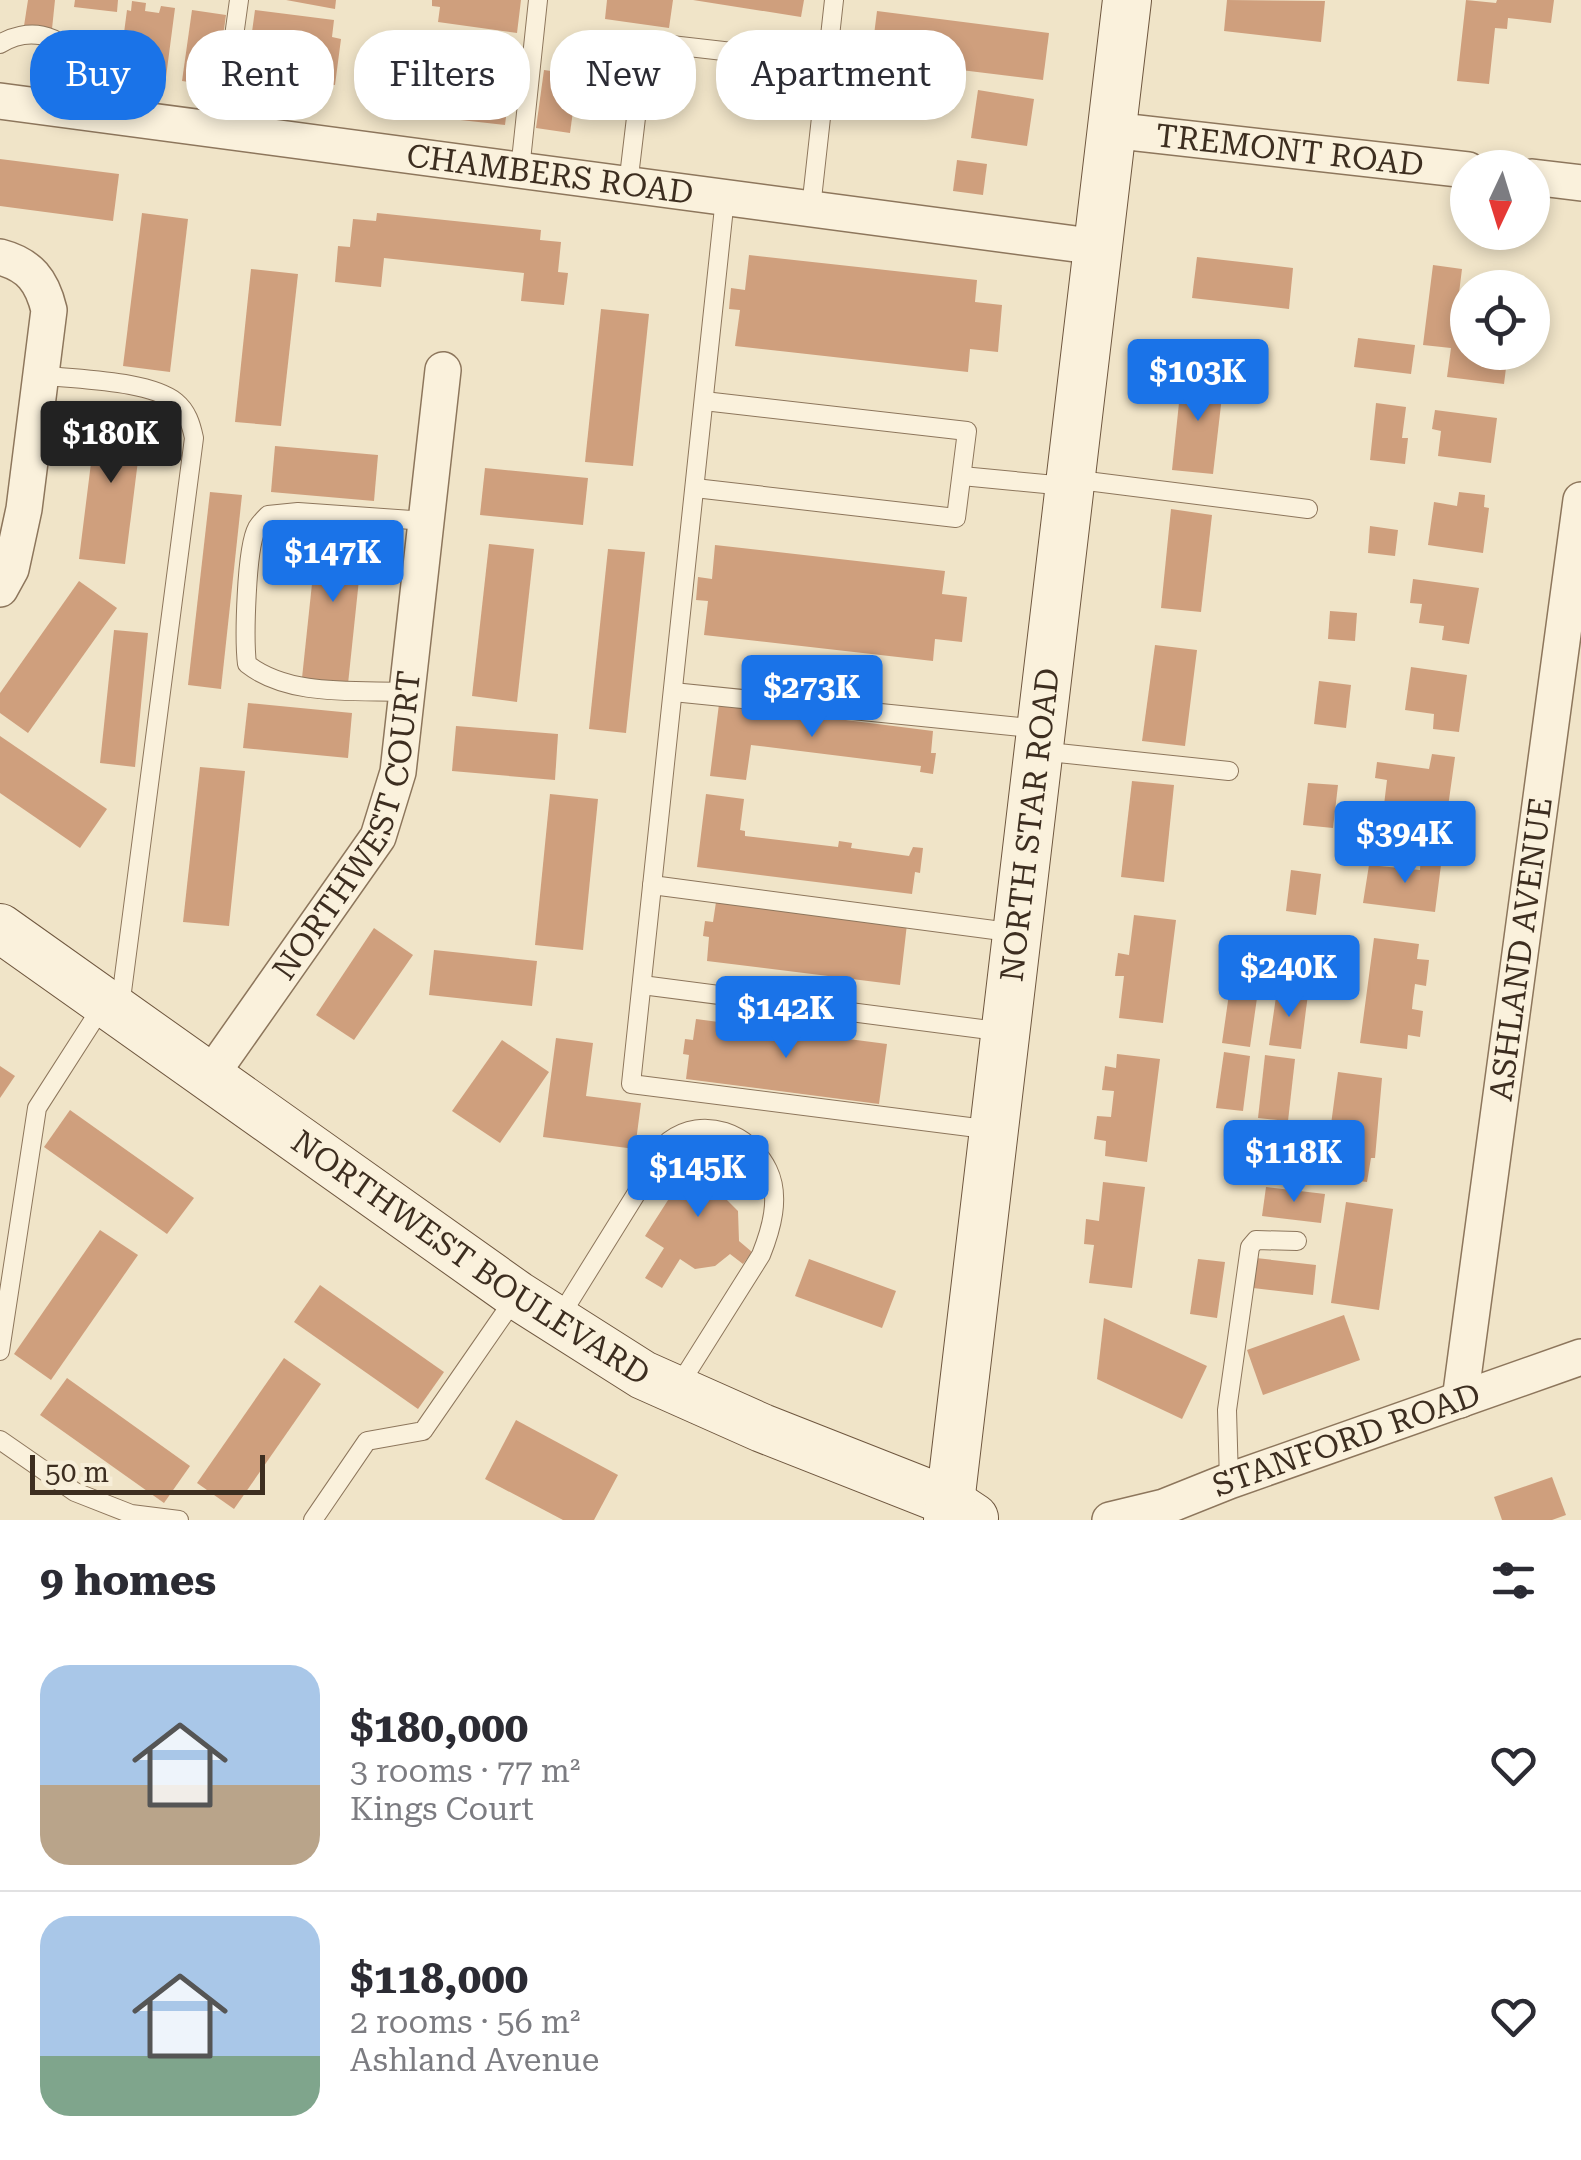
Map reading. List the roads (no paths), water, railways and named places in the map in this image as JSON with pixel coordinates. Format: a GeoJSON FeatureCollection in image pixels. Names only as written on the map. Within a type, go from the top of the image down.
{"type":"FeatureCollection","features":[{"type":"Feature","properties":{"kind":"street","name":"NORTH STAR ROAD"},"geometry":{"type":"LineString","coordinates":[[959,1514],[994,1130],[1127,0]]}},
{"type":"Feature","properties":{"kind":"street","name":"CHAMBERS ROAD"},"geometry":{"type":"LineString","coordinates":[[0,101],[30,105]]}},
{"type":"Feature","properties":{"kind":"street","name":"CHAMBERS ROAD"},"geometry":{"type":"LineString","coordinates":[[144,120],[1098,247]]}},
{"type":"Feature","properties":{"kind":"street","name":"TREMONT ROAD"},"geometry":{"type":"LineString","coordinates":[[1111,130],[1450,168]]}},
{"type":"Feature","properties":{"kind":"street"},"geometry":{"type":"LineString","coordinates":[[1550,179],[1581,183]]}},
{"type":"Feature","properties":{"kind":"street"},"geometry":{"type":"LineString","coordinates":[[0,258],[28,268],[44,286],[49,310],[24,509],[11,568],[0,589]]}},
{"type":"Feature","properties":{"kind":"street","name":"NORTHWEST COURT"},"geometry":{"type":"LineString","coordinates":[[210,1076],[378,837],[398,772],[443,370]]}},
{"type":"Feature","properties":{"kind":"street","name":"ASHLAND AVENUE"},"geometry":{"type":"LineString","coordinates":[[1460,1400],[1581,500]]}},
{"type":"Feature","properties":{"kind":"street","name":"NORTHWEST BOULEVARD"},"geometry":{"type":"LineString","coordinates":[[0,928],[517,1295],[642,1375],[959,1514]]}},
{"type":"Feature","properties":{"kind":"street","name":"STANFORD ROAD"},"geometry":{"type":"LineString","coordinates":[[1110,1520],[1164,1507],[1229,1480],[1581,1357]]}},
{"type":"Feature","properties":{"kind":"lane"},"geometry":{"type":"LineString","coordinates":[[221,130],[239,0]]}},
{"type":"Feature","properties":{"kind":"lane"},"geometry":{"type":"LineString","coordinates":[[520,170],[538,0]]}},
{"type":"Feature","properties":{"kind":"lane"},"geometry":{"type":"LineString","coordinates":[[831,30],[834,0]]}},
{"type":"Feature","properties":{"kind":"lane"},"geometry":{"type":"LineString","coordinates":[[0,44],[19,33],[30,35]]}},
{"type":"Feature","properties":{"kind":"lane"},"geometry":{"type":"LineString","coordinates":[[628,185],[644,42],[716,50]]}},
{"type":"Feature","properties":{"kind":"lane"},"geometry":{"type":"LineString","coordinates":[[812,208],[822,120]]}},
{"type":"Feature","properties":{"kind":"lane"},"geometry":{"type":"LineString","coordinates":[[725,198],[631,1084],[994,1130]]}},
{"type":"Feature","properties":{"kind":"lane"},"geometry":{"type":"LineString","coordinates":[[0,1351],[37,1108],[112,1007],[194,438],[190,420],[178,404],[160,392],[41,375]]}},
{"type":"Feature","properties":{"kind":"lane"},"geometry":{"type":"LineString","coordinates":[[694,488],[956,518],[962,476],[967,430],[704,401]]}},
{"type":"Feature","properties":{"kind":"lane"},"geometry":{"type":"LineString","coordinates":[[962,476],[1070,483],[1308,509]]}},
{"type":"Feature","properties":{"kind":"lane"},"geometry":{"type":"LineString","coordinates":[[406,692],[324,689],[264,678],[246,664],[248,582],[256,529],[268,516],[298,512],[426,521]]}},
{"type":"Feature","properties":{"kind":"lane"},"geometry":{"type":"LineString","coordinates":[[673,692],[1040,740],[1229,771]]}},
{"type":"Feature","properties":{"kind":"lane"},"geometry":{"type":"LineString","coordinates":[[652,885],[1017,933]]}},
{"type":"Feature","properties":{"kind":"lane"},"geometry":{"type":"LineString","coordinates":[[642,985],[1006,1032]]}},
{"type":"Feature","properties":{"kind":"lane"},"geometry":{"type":"LineString","coordinates":[[557,1322],[670,1141],[682,1131],[704,1126],[729,1132],[750,1146],[768,1171],[774,1200],[770,1231],[761,1255],[675,1390]]}},
{"type":"Feature","properties":{"kind":"lane"},"geometry":{"type":"LineString","coordinates":[[1229,1480],[1227,1410],[1250,1247],[1256,1240],[1297,1241]]}},
{"type":"Feature","properties":{"kind":"lane"},"geometry":{"type":"LineString","coordinates":[[313,1520],[368,1441],[423,1432],[517,1295]]}},
{"type":"Feature","properties":{"kind":"lane"},"geometry":{"type":"LineString","coordinates":[[0,1440],[75,1492],[131,1514],[179,1520]]}}]}
